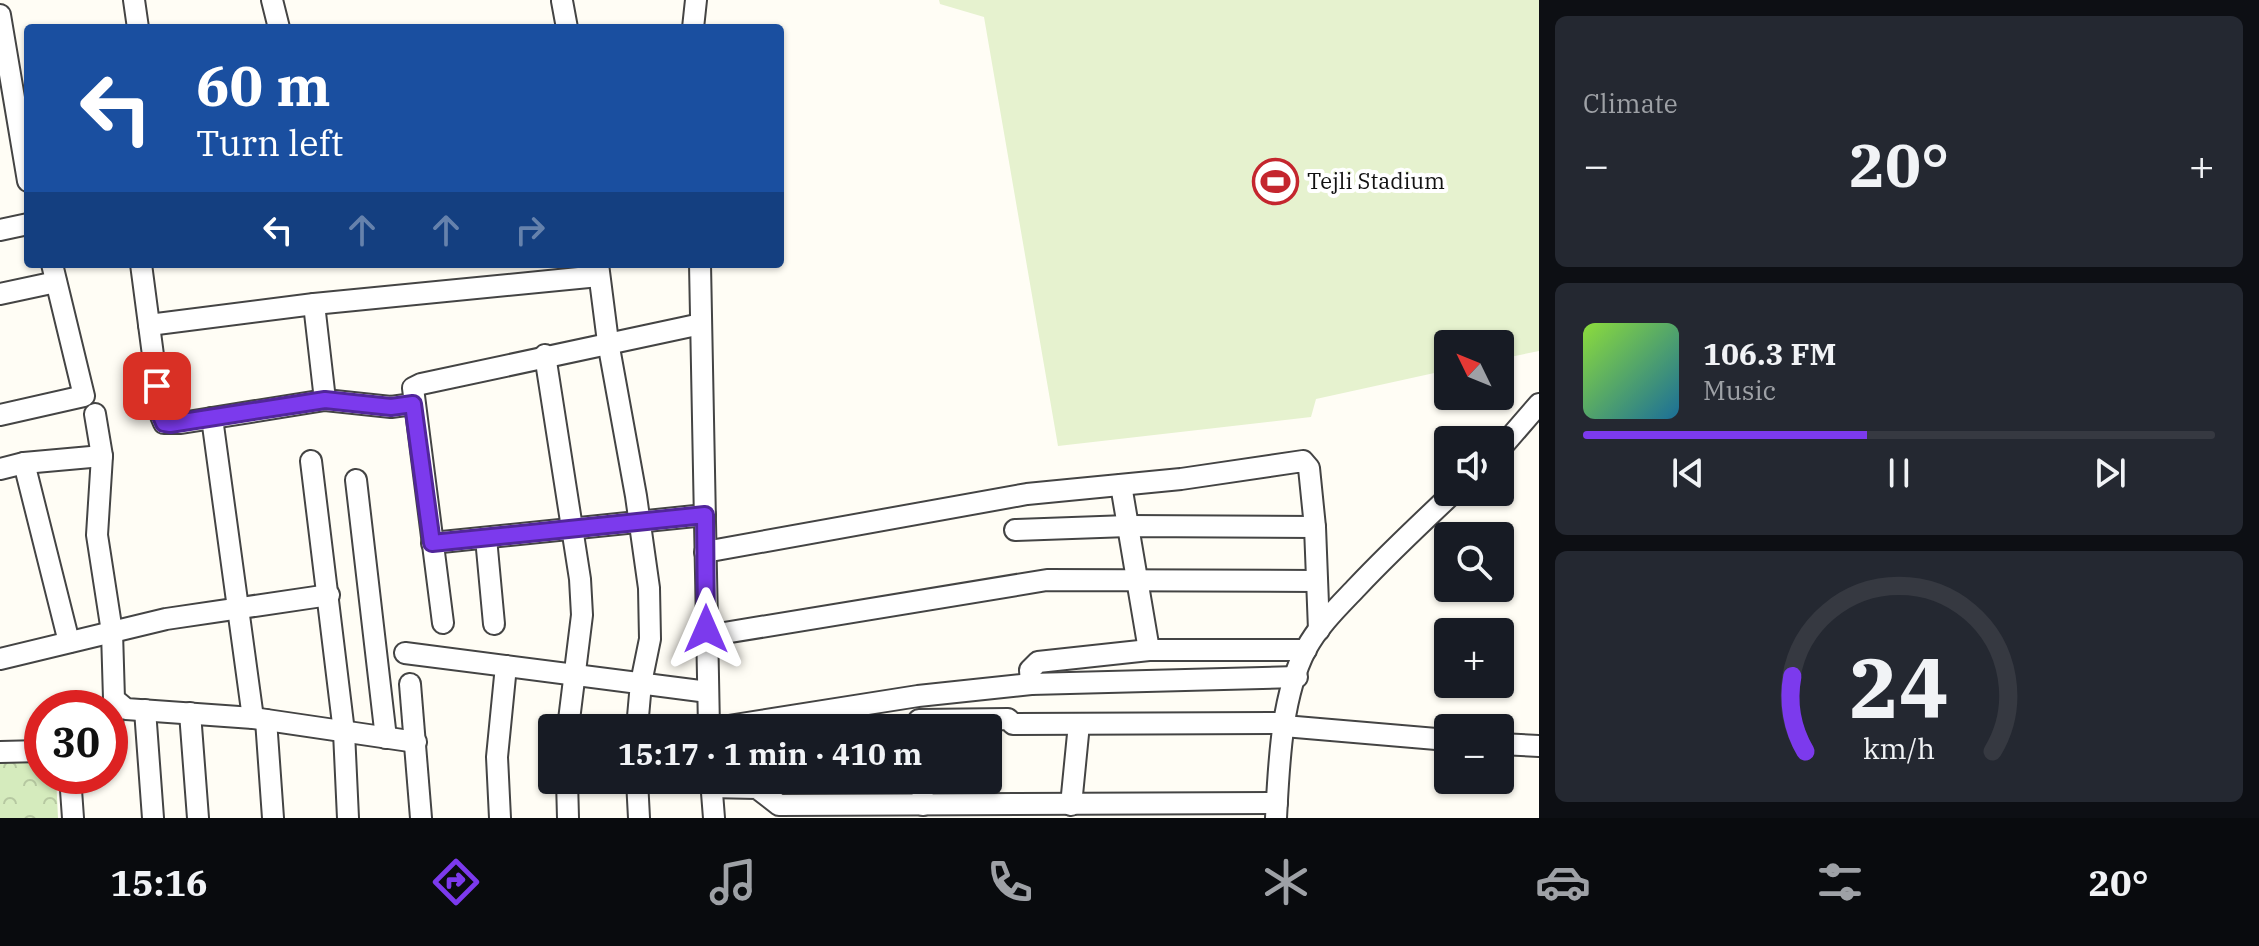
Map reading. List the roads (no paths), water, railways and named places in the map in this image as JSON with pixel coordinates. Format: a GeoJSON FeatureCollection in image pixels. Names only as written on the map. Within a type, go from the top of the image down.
{"type":"FeatureCollection","features":[{"type":"Feature","properties":{"kind":"street"},"geometry":{"type":"LineString","coordinates":[[134,0],[137,24]]}},
{"type":"Feature","properties":{"kind":"street"},"geometry":{"type":"LineString","coordinates":[[272,0],[278,24]]}},
{"type":"Feature","properties":{"kind":"street"},"geometry":{"type":"LineString","coordinates":[[693,24],[696,0]]}},
{"type":"Feature","properties":{"kind":"street"},"geometry":{"type":"LineString","coordinates":[[562,1],[566,24]]}},
{"type":"Feature","properties":{"kind":"street"},"geometry":{"type":"LineString","coordinates":[[0,15],[21,99],[24,134]]}},
{"type":"Feature","properties":{"kind":"street"},"geometry":{"type":"LineString","coordinates":[[0,230],[24,225]]}},
{"type":"Feature","properties":{"kind":"street"},"geometry":{"type":"LineString","coordinates":[[142,268],[164,423],[181,423],[325,400],[391,407],[413,404]]}},
{"type":"Feature","properties":{"kind":"street"},"geometry":{"type":"LineString","coordinates":[[700,268],[709,714]]}},
{"type":"Feature","properties":{"kind":"street"},"geometry":{"type":"LineString","coordinates":[[149,325],[599,270],[649,588],[650,639],[638,714]]}},
{"type":"Feature","properties":{"kind":"street"},"geometry":{"type":"LineString","coordinates":[[0,294],[54,273],[84,396],[0,415]]}},
{"type":"Feature","properties":{"kind":"street"},"geometry":{"type":"LineString","coordinates":[[314,304],[325,400]]}},
{"type":"Feature","properties":{"kind":"street"},"geometry":{"type":"LineString","coordinates":[[443,623],[413,404],[412,392],[418,385],[545,355],[701,324]]}},
{"type":"Feature","properties":{"kind":"street"},"geometry":{"type":"LineString","coordinates":[[545,355],[580,579],[582,615],[570,714]]}},
{"type":"Feature","properties":{"kind":"street"},"geometry":{"type":"LineString","coordinates":[[1514,433],[1539,404]]}},
{"type":"Feature","properties":{"kind":"street"},"geometry":{"type":"LineString","coordinates":[[95,414],[102,456],[97,535],[112,632],[114,690]]}},
{"type":"Feature","properties":{"kind":"street"},"geometry":{"type":"LineString","coordinates":[[212,418],[238,608],[260,719],[273,818]]}},
{"type":"Feature","properties":{"kind":"street"},"geometry":{"type":"LineString","coordinates":[[0,469],[24,463],[102,456]]}},
{"type":"Feature","properties":{"kind":"street"},"geometry":{"type":"LineString","coordinates":[[311,461],[344,732],[348,818]]}},
{"type":"Feature","properties":{"kind":"street"},"geometry":{"type":"LineString","coordinates":[[705,552],[1027,494],[1303,461],[1309,468],[1315,527],[1319,630]]}},
{"type":"Feature","properties":{"kind":"street"},"geometry":{"type":"LineString","coordinates":[[24,463],[69,642]]}},
{"type":"Feature","properties":{"kind":"street"},"geometry":{"type":"LineString","coordinates":[[356,480],[386,738]]}},
{"type":"Feature","properties":{"kind":"street"},"geometry":{"type":"LineString","coordinates":[[1121,485],[1149,650]]}},
{"type":"Feature","properties":{"kind":"street"},"geometry":{"type":"LineString","coordinates":[[765,794],[779,805],[1071,805],[1277,811],[1284,724],[1306,650],[1330,615],[1439,506]]}},
{"type":"Feature","properties":{"kind":"street"},"geometry":{"type":"LineString","coordinates":[[432,543],[705,515]]}},
{"type":"Feature","properties":{"kind":"street"},"geometry":{"type":"LineString","coordinates":[[1015,530],[1128,526],[1315,527]]}},
{"type":"Feature","properties":{"kind":"street"},"geometry":{"type":"LineString","coordinates":[[486,538],[494,624]]}},
{"type":"Feature","properties":{"kind":"street"},"geometry":{"type":"LineString","coordinates":[[706,636],[1047,580],[1317,581]]}},
{"type":"Feature","properties":{"kind":"street"},"geometry":{"type":"LineString","coordinates":[[0,659],[166,619],[329,595]]}},
{"type":"Feature","properties":{"kind":"street"},"geometry":{"type":"LineString","coordinates":[[1031,684],[1030,670],[1038,662],[1149,650],[1306,650]]}},
{"type":"Feature","properties":{"kind":"street"},"geometry":{"type":"LineString","coordinates":[[405,653],[708,692]]}},
{"type":"Feature","properties":{"kind":"street"},"geometry":{"type":"LineString","coordinates":[[500,818],[497,757],[506,666]]}},
{"type":"Feature","properties":{"kind":"street"},"geometry":{"type":"LineString","coordinates":[[804,714],[918,696],[1031,684],[1297,677]]}},
{"type":"Feature","properties":{"kind":"street"},"geometry":{"type":"LineString","coordinates":[[410,684],[421,818]]}},
{"type":"Feature","properties":{"kind":"street"},"geometry":{"type":"LineString","coordinates":[[918,696],[919,714]]}},
{"type":"Feature","properties":{"kind":"street"},"geometry":{"type":"LineString","coordinates":[[128,709],[260,719],[416,742]]}},
{"type":"Feature","properties":{"kind":"street"},"geometry":{"type":"LineString","coordinates":[[145,710],[153,818]]}},
{"type":"Feature","properties":{"kind":"street"},"geometry":{"type":"LineString","coordinates":[[190,713],[198,818]]}},
{"type":"Feature","properties":{"kind":"street"},"geometry":{"type":"LineString","coordinates":[[1002,719],[1008,719],[1013,724],[1284,724],[1434,739]]}},
{"type":"Feature","properties":{"kind":"street"},"geometry":{"type":"LineString","coordinates":[[1071,805],[1079,724]]}},
{"type":"Feature","properties":{"kind":"street"},"geometry":{"type":"LineString","coordinates":[[1514,745],[1539,746]]}},
{"type":"Feature","properties":{"kind":"street"},"geometry":{"type":"LineString","coordinates":[[0,752],[24,751]]}},
{"type":"Feature","properties":{"kind":"street"},"geometry":{"type":"LineString","coordinates":[[71,794],[73,818]]}},
{"type":"Feature","properties":{"kind":"street"},"geometry":{"type":"LineString","coordinates":[[567,794],[568,818]]}},
{"type":"Feature","properties":{"kind":"street"},"geometry":{"type":"LineString","coordinates":[[638,794],[639,818]]}},
{"type":"Feature","properties":{"kind":"street"},"geometry":{"type":"LineString","coordinates":[[712,794],[714,818]]}},
{"type":"Feature","properties":{"kind":"street"},"geometry":{"type":"LineString","coordinates":[[923,794],[923,805]]}},
{"type":"Feature","properties":{"kind":"place","name":"Tejli Stadium"},"geometry":{"type":"Point","coordinates":[1276,181]}}]}
